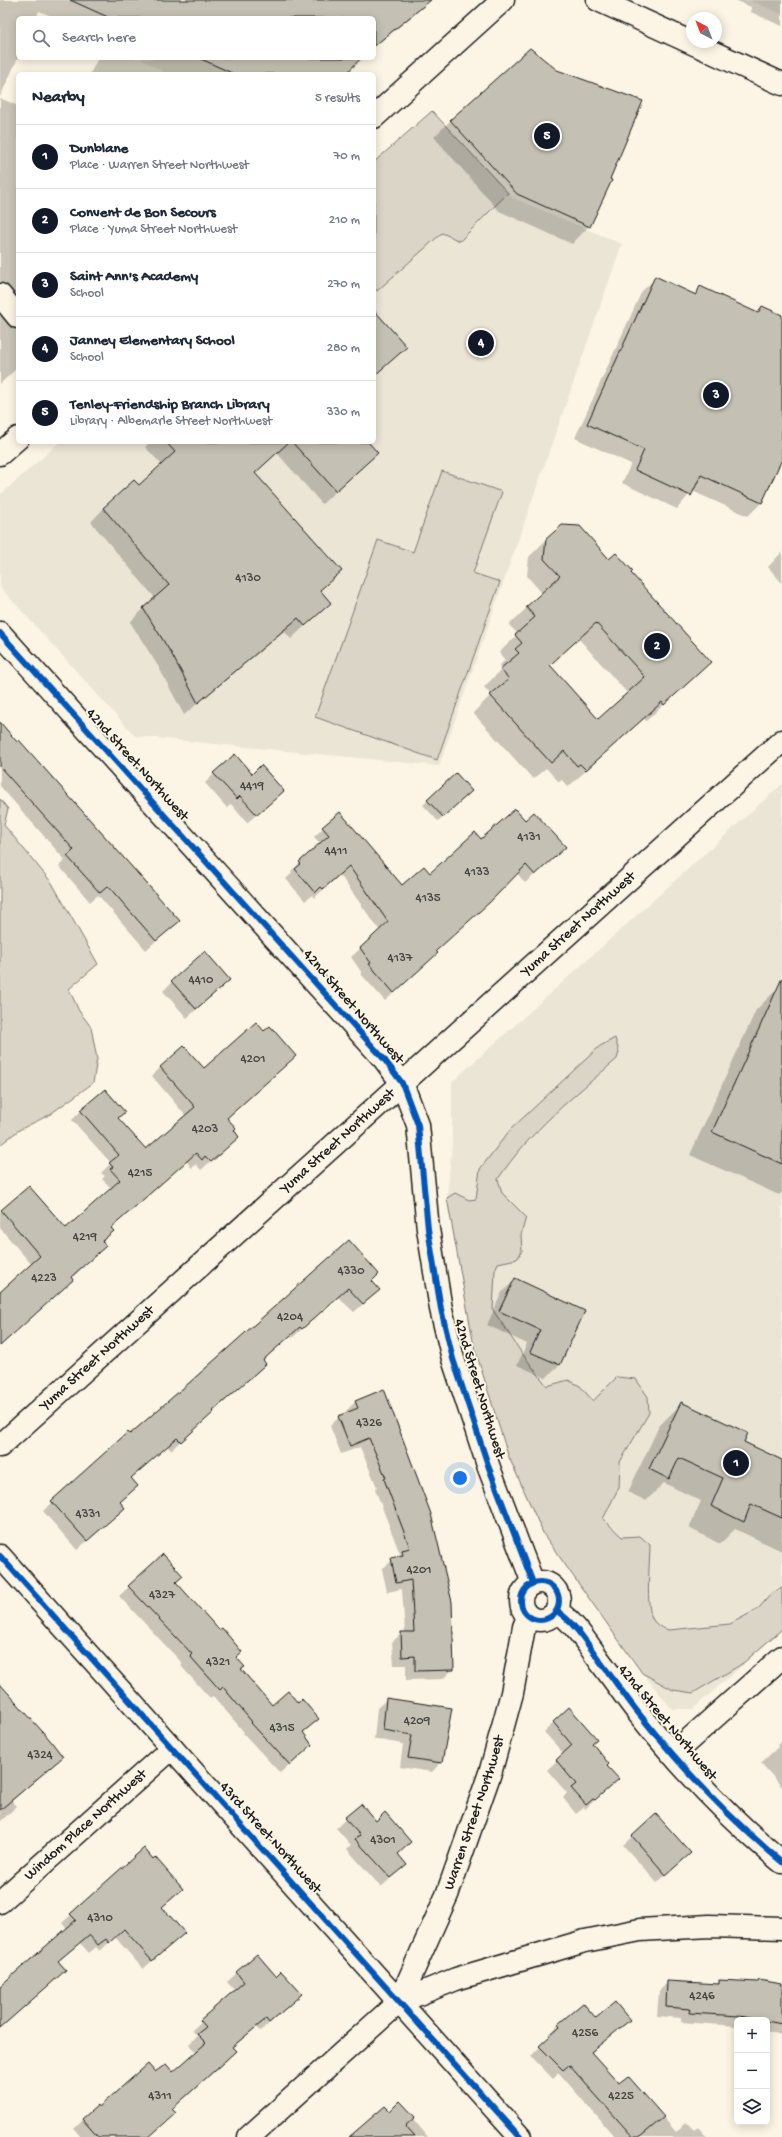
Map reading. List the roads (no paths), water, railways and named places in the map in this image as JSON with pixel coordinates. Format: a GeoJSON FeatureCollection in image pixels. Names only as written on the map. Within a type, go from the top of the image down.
{"type":"FeatureCollection","features":[{"type":"Feature","properties":{"kind":"street"},"geometry":{"type":"LineString","coordinates":[[376,115],[503,0]]}},
{"type":"Feature","properties":{"kind":"street"},"geometry":{"type":"LineString","coordinates":[[598,0],[782,84]]}},
{"type":"Feature","properties":{"kind":"street"},"geometry":{"type":"LineString","coordinates":[[0,296],[16,315]]}},
{"type":"Feature","properties":{"kind":"street"},"geometry":{"type":"LineString","coordinates":[[0,454],[16,440]]}},
{"type":"Feature","properties":{"kind":"street","name":"42nd Street Northwest"},"geometry":{"type":"LineString","coordinates":[[0,633],[380,1054],[402,1083],[418,1125],[428,1228],[441,1309],[453,1359],[489,1468],[532,1583]]}},
{"type":"Feature","properties":{"kind":"street","name":"Yuma Street Northwest"},"geometry":{"type":"LineString","coordinates":[[0,1446],[782,741]]}},
{"type":"Feature","properties":{"kind":"street","name":"43rd Street Northwest"},"geometry":{"type":"LineString","coordinates":[[0,1556],[520,2137]]}},
{"type":"Feature","properties":{"kind":"street"},"geometry":{"type":"LineString","coordinates":[[542,1582],[554,1587],[560,1599],[557,1611],[547,1620],[534,1620],[528,1617],[521,1606],[521,1600],[525,1588],[532,1583],[542,1582]]}},
{"type":"Feature","properties":{"kind":"street","name":"42nd Street Northwest"},"geometry":{"type":"LineString","coordinates":[[557,1611],[567,1618],[583,1637],[641,1716],[673,1754],[729,1813],[782,1862]]}},
{"type":"Feature","properties":{"kind":"street","name":"Warren Street Northwest"},"geometry":{"type":"LineString","coordinates":[[399,2002],[447,1895],[491,1770],[512,1692],[524,1627],[528,1617]]}},
{"type":"Feature","properties":{"kind":"street"},"geometry":{"type":"LineString","coordinates":[[673,1754],[782,1657]]}},
{"type":"Feature","properties":{"kind":"street","name":"Windom Place Northwest"},"geometry":{"type":"LineString","coordinates":[[0,1902],[172,1748]]}},
{"type":"Feature","properties":{"kind":"street","name":"Warren Street Northwest"},"geometry":{"type":"LineString","coordinates":[[249,2137],[399,2002],[456,1979],[544,1952],[612,1934],[681,1926],[782,1928]]}},
{"type":"Feature","properties":{"kind":"place","name":"Tenley-Friendship Branch Library"},"geometry":{"type":"Point","coordinates":[547,136]}},
{"type":"Feature","properties":{"kind":"place","name":"Janney Elementary School"},"geometry":{"type":"Point","coordinates":[481,343]}},
{"type":"Feature","properties":{"kind":"place","name":"Saint Ann's Academy"},"geometry":{"type":"Point","coordinates":[716,395]}},
{"type":"Feature","properties":{"kind":"place","name":"Convent de Bon Secours"},"geometry":{"type":"Point","coordinates":[657,646]}},
{"type":"Feature","properties":{"kind":"place","name":"Dunblane"},"geometry":{"type":"Point","coordinates":[736,1463]}}]}
